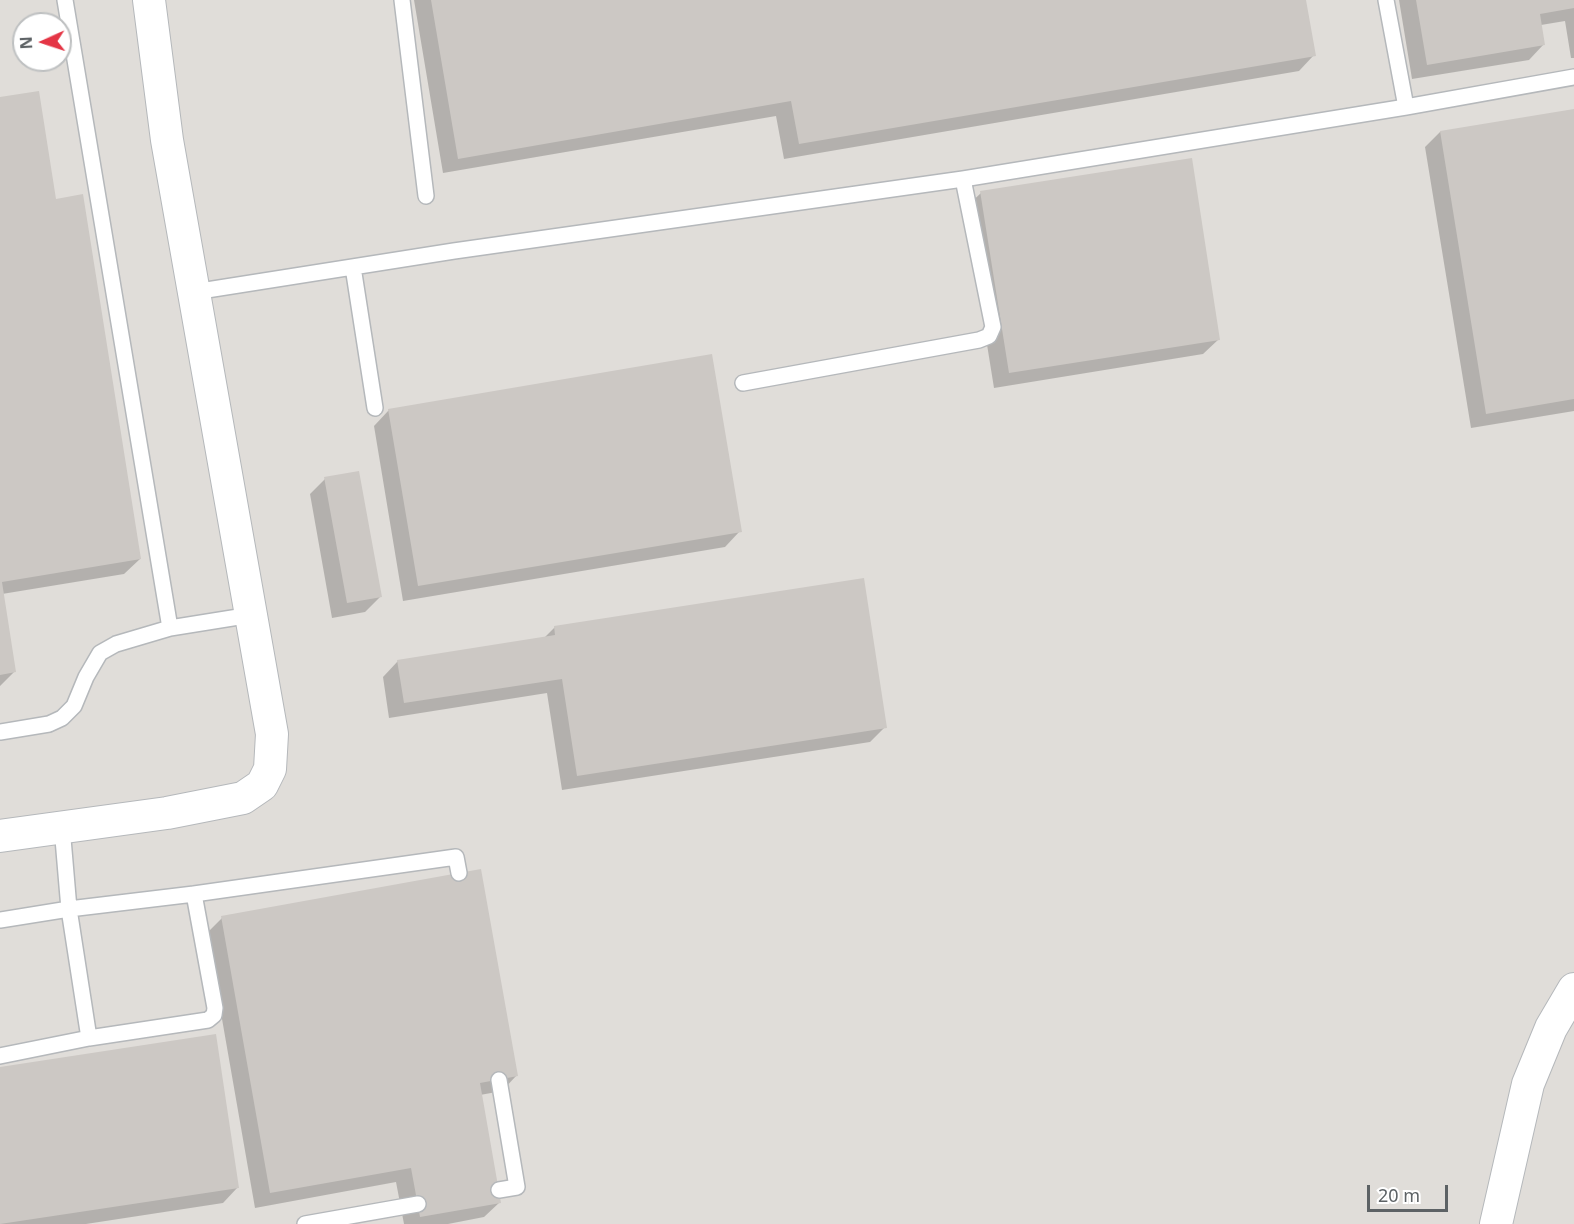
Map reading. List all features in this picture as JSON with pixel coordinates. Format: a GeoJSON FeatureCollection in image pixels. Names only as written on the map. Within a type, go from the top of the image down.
{"type":"FeatureCollection","features":[{"type":"Feature","properties":{"kind":"street"},"geometry":{"type":"LineString","coordinates":[[0,836],[167,813],[243,798],[262,785],[270,769],[272,734],[166,140],[149,0]]}},
{"type":"Feature","properties":{"kind":"street"},"geometry":{"type":"LineString","coordinates":[[1496,1224],[1528,1084],[1551,1028],[1574,989]]}},
{"type":"Feature","properties":{"kind":"lane"},"geometry":{"type":"LineString","coordinates":[[65,0],[170,628]]}},
{"type":"Feature","properties":{"kind":"lane"},"geometry":{"type":"LineString","coordinates":[[402,0],[426,196]]}},
{"type":"Feature","properties":{"kind":"lane"},"geometry":{"type":"LineString","coordinates":[[1386,0],[1406,107]]}},
{"type":"Feature","properties":{"kind":"lane"},"geometry":{"type":"LineString","coordinates":[[194,292],[454,251],[963,180],[1574,77]]}},
{"type":"Feature","properties":{"kind":"lane"},"geometry":{"type":"LineString","coordinates":[[743,382],[979,340],[989,336],[993,327],[963,180]]}},
{"type":"Feature","properties":{"kind":"lane"},"geometry":{"type":"LineString","coordinates":[[353,267],[375,408]]}},
{"type":"Feature","properties":{"kind":"lane"},"geometry":{"type":"LineString","coordinates":[[0,732],[49,724],[62,718],[74,706],[86,677],[100,653],[116,644],[170,628],[251,615]]}},
{"type":"Feature","properties":{"kind":"lane"},"geometry":{"type":"LineString","coordinates":[[62,827],[69,909],[89,1038]]}},
{"type":"Feature","properties":{"kind":"lane"},"geometry":{"type":"LineString","coordinates":[[0,920],[456,857],[459,873]]}},
{"type":"Feature","properties":{"kind":"lane"},"geometry":{"type":"LineString","coordinates":[[0,1056],[89,1038],[208,1020],[214,1015],[194,894]]}},
{"type":"Feature","properties":{"kind":"lane"},"geometry":{"type":"LineString","coordinates":[[499,1080],[518,1187],[499,1190]]}},
{"type":"Feature","properties":{"kind":"lane"},"geometry":{"type":"LineString","coordinates":[[305,1224],[418,1204]]}},
{"type":"Feature","properties":{"kind":"shaded area"},"geometry":{"type":"Polygon","coordinates":[[[0,0],[1574,0],[1574,1224],[0,1224],[0,0]]]}},
{"type":"Feature","properties":{"kind":"building"},"geometry":{"type":"Polygon","coordinates":[[[431,0],[1306,0],[1316,56],[799,144],[791,101],[458,159],[431,0]]]}},
{"type":"Feature","properties":{"kind":"building"},"geometry":{"type":"Polygon","coordinates":[[[1416,0],[1574,0],[1574,8],[1540,14],[1545,45],[1427,65],[1416,0]]]}},
{"type":"Feature","properties":{"kind":"building"},"geometry":{"type":"Polygon","coordinates":[[[39,91],[56,199],[83,194],[141,559],[2,582],[16,672],[0,675],[0,97],[39,91]]]}},
{"type":"Feature","properties":{"kind":"building"},"geometry":{"type":"Polygon","coordinates":[[[1574,109],[1574,399],[1486,414],[1440,131],[1574,109]]]}},
{"type":"Feature","properties":{"kind":"building"},"geometry":{"type":"Polygon","coordinates":[[[1192,158],[1220,340],[1009,373],[980,191],[1192,158]]]}},
{"type":"Feature","properties":{"kind":"building"},"geometry":{"type":"Polygon","coordinates":[[[712,354],[742,532],[418,586],[388,409],[712,354]]]}},
{"type":"Feature","properties":{"kind":"building"},"geometry":{"type":"Polygon","coordinates":[[[359,471],[382,597],[347,603],[324,477],[359,471]]]}},
{"type":"Feature","properties":{"kind":"building"},"geometry":{"type":"Polygon","coordinates":[[[864,578],[887,728],[577,776],[562,679],[404,703],[397,660],[555,635],[554,626],[864,578]]]}},
{"type":"Feature","properties":{"kind":"building"},"geometry":{"type":"Polygon","coordinates":[[[481,869],[518,1076],[480,1083],[501,1203],[420,1217],[411,1168],[270,1193],[221,916],[481,869]]]}},
{"type":"Feature","properties":{"kind":"building"},"geometry":{"type":"Polygon","coordinates":[[[216,1034],[239,1188],[0,1224],[0,1067],[216,1034]]]}}]}
